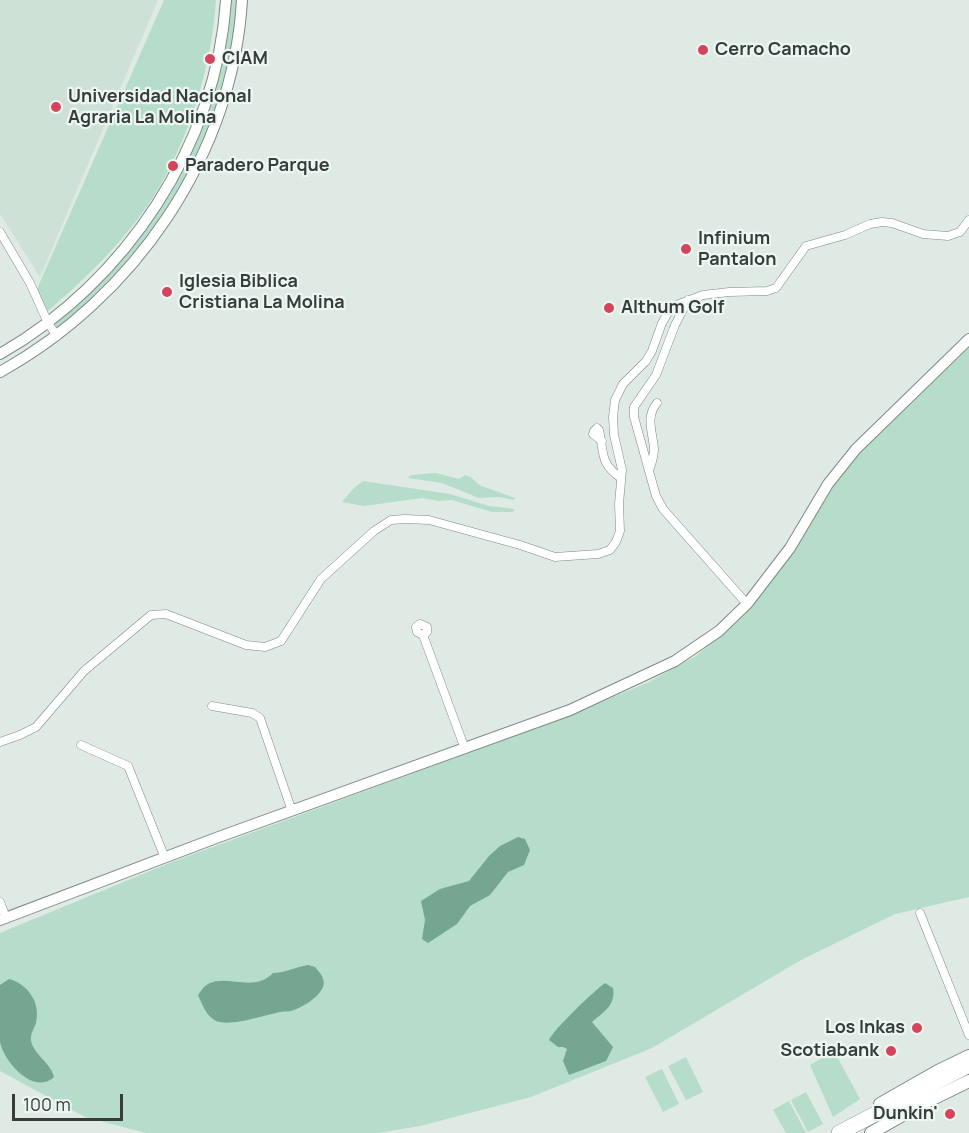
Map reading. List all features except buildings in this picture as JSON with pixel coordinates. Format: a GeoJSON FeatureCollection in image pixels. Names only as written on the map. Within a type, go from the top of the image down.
{"type":"FeatureCollection","features":[{"type":"Feature","properties":{"kind":"highway"},"geometry":{"type":"LineString","coordinates":[[854,1133],[969,1065]]}},
{"type":"Feature","properties":{"kind":"highway"},"geometry":{"type":"LineString","coordinates":[[839,1133],[940,1082],[969,1073]]}},
{"type":"Feature","properties":{"kind":"main road"},"geometry":{"type":"LineString","coordinates":[[829,1133],[928,1076],[969,1056]]}},
{"type":"Feature","properties":{"kind":"main road"},"geometry":{"type":"LineString","coordinates":[[871,1133],[969,1081]]}},
{"type":"Feature","properties":{"kind":"street"},"geometry":{"type":"LineString","coordinates":[[0,354],[48,323],[74,302],[113,262],[150,214],[175,175],[207,97],[219,53],[226,0]]}},
{"type":"Feature","properties":{"kind":"street"},"geometry":{"type":"LineString","coordinates":[[0,372],[57,336],[82,315],[127,270],[170,214],[189,183],[214,127],[229,79],[238,39],[242,0]]}},
{"type":"Feature","properties":{"kind":"street"},"geometry":{"type":"LineString","coordinates":[[0,742],[36,727],[84,671],[151,615],[166,614],[246,645],[264,647],[281,641],[321,579],[374,531],[391,520],[429,520],[555,557],[598,554],[610,550],[620,531],[621,478],[620,456],[614,435],[615,400],[623,384],[646,361],[669,311],[688,300],[703,295],[767,291],[776,288],[806,246],[845,235],[870,224],[892,223],[922,234],[948,236],[960,232],[969,220]]}},
{"type":"Feature","properties":{"kind":"street"},"geometry":{"type":"LineString","coordinates":[[0,232],[57,336]]}},
{"type":"Feature","properties":{"kind":"street"},"geometry":{"type":"LineString","coordinates":[[688,300],[675,325],[656,375],[634,407],[638,432],[656,496],[663,509],[747,604]]}},
{"type":"Feature","properties":{"kind":"street"},"geometry":{"type":"LineString","coordinates":[[0,902],[3,919],[570,710],[675,661],[719,631],[747,604],[790,548],[828,484],[856,449],[969,339]]}},
{"type":"Feature","properties":{"kind":"street"},"geometry":{"type":"LineString","coordinates":[[650,470],[654,451],[650,416],[652,408],[657,403]]}},
{"type":"Feature","properties":{"kind":"street"},"geometry":{"type":"LineString","coordinates":[[602,441],[604,461],[612,472],[621,478]]}},
{"type":"Feature","properties":{"kind":"street"},"geometry":{"type":"LineString","coordinates":[[423,635],[465,749]]}},
{"type":"Feature","properties":{"kind":"street"},"geometry":{"type":"LineString","coordinates":[[212,706],[252,713],[260,718],[292,811]]}},
{"type":"Feature","properties":{"kind":"street"},"geometry":{"type":"LineString","coordinates":[[81,745],[128,766],[165,858]]}},
{"type":"Feature","properties":{"kind":"street"},"geometry":{"type":"LineString","coordinates":[[920,913],[969,1035]]}},
{"type":"Feature","properties":{"kind":"shaded area","name":"Universidad Nacional Agraria La Molina"},"geometry":{"type":"Polygon","coordinates":[[[0,0],[158,0],[40,277],[0,214],[0,0]]]}},
{"type":"Feature","properties":{"kind":"shaded area"},"geometry":{"type":"Polygon","coordinates":[[[164,0],[216,0],[206,68],[185,134],[166,175],[142,213],[113,249],[47,312],[37,289],[164,0]]]}},
{"type":"Feature","properties":{"kind":"shaded area"},"geometry":{"type":"Polygon","coordinates":[[[230,0],[238,0],[231,51],[212,121],[188,175],[158,224],[108,285],[59,328],[56,328],[55,323],[77,304],[182,170],[230,0]]]}},
{"type":"Feature","properties":{"kind":"shaded area"},"geometry":{"type":"Polygon","coordinates":[[[969,342],[969,897],[895,914],[801,960],[652,1048],[531,1097],[420,1126],[378,1133],[146,1133],[85,1117],[0,1071],[0,933],[172,862],[550,723],[647,683],[696,656],[744,616],[792,552],[821,499],[859,449],[969,342]]]}},
{"type":"Feature","properties":{"kind":"shaded area"},"geometry":{"type":"Polygon","coordinates":[[[436,473],[459,479],[465,475],[479,485],[515,498],[514,500],[499,497],[479,498],[442,483],[408,478],[411,475],[436,473]]]}},
{"type":"Feature","properties":{"kind":"shaded area"},"geometry":{"type":"Polygon","coordinates":[[[363,481],[450,494],[489,506],[514,509],[513,512],[492,512],[452,500],[439,501],[422,498],[364,506],[342,502],[363,481]]]}},
{"type":"Feature","properties":{"kind":"shaded area"},"geometry":{"type":"Polygon","coordinates":[[[518,837],[525,839],[530,850],[524,865],[508,872],[490,895],[470,906],[457,924],[428,943],[422,939],[425,920],[421,901],[440,889],[469,881],[500,846],[518,837]]]}},
{"type":"Feature","properties":{"kind":"shaded area"},"geometry":{"type":"Polygon","coordinates":[[[308,965],[315,967],[321,974],[324,981],[323,987],[310,1001],[292,1011],[239,1022],[216,1021],[205,1010],[198,995],[207,985],[215,981],[258,982],[273,973],[308,965]]]}},
{"type":"Feature","properties":{"kind":"shaded area"},"geometry":{"type":"Polygon","coordinates":[[[9,979],[22,985],[32,995],[35,1002],[37,1016],[31,1041],[35,1051],[50,1067],[54,1077],[46,1082],[29,1080],[21,1074],[7,1059],[0,1042],[0,985],[9,979]]]}},
{"type":"Feature","properties":{"kind":"shaded area"},"geometry":{"type":"Polygon","coordinates":[[[605,983],[613,988],[613,999],[608,1008],[592,1022],[613,1047],[606,1061],[569,1075],[563,1061],[567,1049],[558,1047],[549,1040],[566,1019],[605,983]]]}},
{"type":"Feature","properties":{"kind":"shaded area"},"geometry":{"type":"Polygon","coordinates":[[[834,1051],[860,1099],[833,1117],[810,1065],[834,1051]]]}},
{"type":"Feature","properties":{"kind":"shaded area"},"geometry":{"type":"Polygon","coordinates":[[[686,1057],[703,1092],[686,1100],[668,1066],[686,1057]]]}},
{"type":"Feature","properties":{"kind":"shaded area"},"geometry":{"type":"Polygon","coordinates":[[[662,1069],[679,1104],[663,1112],[645,1077],[662,1069]]]}},
{"type":"Feature","properties":{"kind":"shaded area"},"geometry":{"type":"Polygon","coordinates":[[[806,1092],[823,1124],[808,1132],[791,1100],[806,1092]]]}},
{"type":"Feature","properties":{"kind":"shaded area"},"geometry":{"type":"Polygon","coordinates":[[[789,1101],[806,1133],[786,1133],[773,1110],[789,1101]]]}},
{"type":"Feature","properties":{"kind":"place","name":"Cerro Camacho"},"geometry":{"type":"Point","coordinates":[703,50]}},
{"type":"Feature","properties":{"kind":"place","name":"CIAM"},"geometry":{"type":"Point","coordinates":[210,59]}},
{"type":"Feature","properties":{"kind":"place","name":"Universidad Nacional Agraria La Molina"},"geometry":{"type":"Point","coordinates":[56,107]}},
{"type":"Feature","properties":{"kind":"place","name":"Paradero Parque"},"geometry":{"type":"Point","coordinates":[173,166]}},
{"type":"Feature","properties":{"kind":"place","name":"Infinium Pantalon"},"geometry":{"type":"Point","coordinates":[686,249]}},
{"type":"Feature","properties":{"kind":"place","name":"Iglesia Biblica Cristiana La Molina"},"geometry":{"type":"Point","coordinates":[167,292]}},
{"type":"Feature","properties":{"kind":"place","name":"Althum Golf"},"geometry":{"type":"Point","coordinates":[609,308]}},
{"type":"Feature","properties":{"kind":"place","name":"Los Inkas"},"geometry":{"type":"Point","coordinates":[917,1028]}},
{"type":"Feature","properties":{"kind":"place","name":"Scotiabank"},"geometry":{"type":"Point","coordinates":[891,1051]}},
{"type":"Feature","properties":{"kind":"place","name":"Dunkin'"},"geometry":{"type":"Point","coordinates":[950,1114]}}]}
